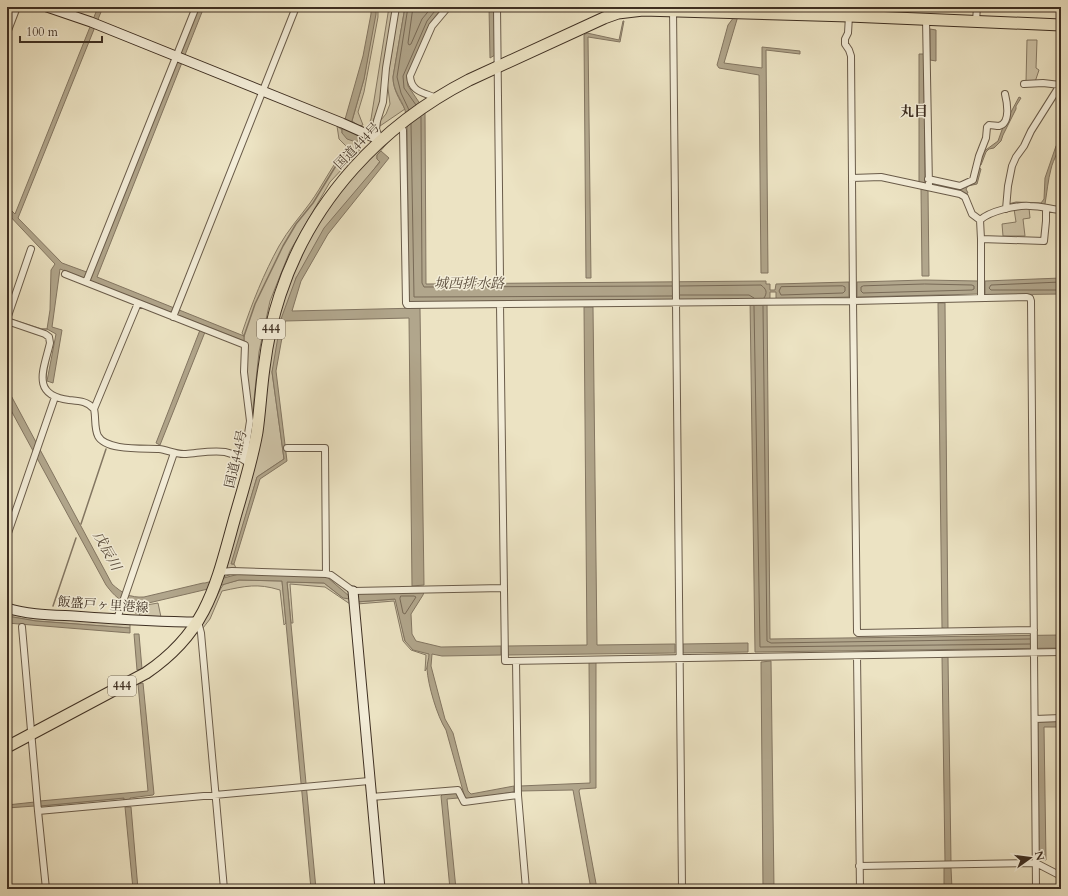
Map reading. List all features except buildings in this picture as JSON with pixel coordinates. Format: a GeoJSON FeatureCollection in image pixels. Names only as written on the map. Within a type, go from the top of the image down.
{"type":"FeatureCollection","features":[{"type":"Feature","properties":{"kind":"highway","name":"国道444号"},"geometry":{"type":"LineString","coordinates":[[7,747],[151,670],[174,651],[198,622],[212,595],[220,572],[247,461],[257,432],[264,368],[270,335],[280,295],[296,253],[334,191],[358,163],[380,140],[432,100],[469,80],[581,28],[618,14],[643,10],[673,9],[1061,25]]}},
{"type":"Feature","properties":{"kind":"street"},"geometry":{"type":"LineString","coordinates":[[7,33],[17,7]]}},
{"type":"Feature","properties":{"kind":"street"},"geometry":{"type":"LineString","coordinates":[[47,7],[263,91],[380,140]]}},
{"type":"Feature","properties":{"kind":"street"},"geometry":{"type":"LineString","coordinates":[[86,282],[180,58],[196,7]]}},
{"type":"Feature","properties":{"kind":"street"},"geometry":{"type":"LineString","coordinates":[[173,317],[296,7]]}},
{"type":"Feature","properties":{"kind":"street"},"geometry":{"type":"LineString","coordinates":[[380,140],[376,129],[383,102],[386,68],[396,7]]}},
{"type":"Feature","properties":{"kind":"street"},"geometry":{"type":"LineString","coordinates":[[432,100],[415,89],[410,76],[432,26],[448,7]]}},
{"type":"Feature","properties":{"kind":"street"},"geometry":{"type":"LineString","coordinates":[[497,7],[500,278]]}},
{"type":"Feature","properties":{"kind":"street"},"geometry":{"type":"LineString","coordinates":[[976,21],[977,7]]}},
{"type":"Feature","properties":{"kind":"street"},"geometry":{"type":"LineString","coordinates":[[673,9],[682,889]]}},
{"type":"Feature","properties":{"kind":"street"},"geometry":{"type":"LineString","coordinates":[[849,16],[848,33],[845,44],[851,56],[857,632],[1034,631]]}},
{"type":"Feature","properties":{"kind":"street"},"geometry":{"type":"LineString","coordinates":[[926,19],[928,187]]}},
{"type":"Feature","properties":{"kind":"street"},"geometry":{"type":"LineString","coordinates":[[1024,84],[1060,82]]}},
{"type":"Feature","properties":{"kind":"street"},"geometry":{"type":"LineString","coordinates":[[1006,209],[1012,166],[1060,82]]}},
{"type":"Feature","properties":{"kind":"street"},"geometry":{"type":"LineString","coordinates":[[928,179],[960,186],[973,180],[979,156],[986,138],[987,127],[989,125],[1000,126],[1004,123],[1007,115],[1007,106],[1004,94]]}},
{"type":"Feature","properties":{"kind":"street"},"geometry":{"type":"LineString","coordinates":[[401,123],[403,130],[407,306],[1030,298],[1036,889]]}},
{"type":"Feature","properties":{"kind":"street"},"geometry":{"type":"LineString","coordinates":[[852,178],[881,177],[960,194],[966,197],[972,214],[980,220]]}},
{"type":"Feature","properties":{"kind":"street"},"geometry":{"type":"LineString","coordinates":[[980,220],[985,216],[1006,209],[1030,206],[1061,210]]}},
{"type":"Feature","properties":{"kind":"street"},"geometry":{"type":"LineString","coordinates":[[981,239],[1044,241],[1046,208]]}},
{"type":"Feature","properties":{"kind":"street"},"geometry":{"type":"LineString","coordinates":[[980,220],[981,298]]}},
{"type":"Feature","properties":{"kind":"street"},"geometry":{"type":"LineString","coordinates":[[31,249],[7,320],[45,334],[49,337],[50,343],[42,380],[44,389],[55,397],[83,401],[90,404],[94,408]]}},
{"type":"Feature","properties":{"kind":"street"},"geometry":{"type":"LineString","coordinates":[[65,274],[138,302],[245,345],[244,372],[250,421],[247,461],[225,452],[199,452],[185,455],[160,450],[129,448],[103,442],[98,436],[94,408],[138,302]]}},
{"type":"Feature","properties":{"kind":"street"},"geometry":{"type":"LineString","coordinates":[[500,305],[505,661],[1061,652]]}},
{"type":"Feature","properties":{"kind":"street"},"geometry":{"type":"LineString","coordinates":[[7,536],[55,397]]}},
{"type":"Feature","properties":{"kind":"street"},"geometry":{"type":"LineString","coordinates":[[287,448],[325,448],[326,574]]}},
{"type":"Feature","properties":{"kind":"street"},"geometry":{"type":"LineString","coordinates":[[117,619],[174,454]]}},
{"type":"Feature","properties":{"kind":"street"},"geometry":{"type":"LineString","coordinates":[[220,572],[232,571],[326,574],[331,575],[353,591],[504,588]]}},
{"type":"Feature","properties":{"kind":"street"},"geometry":{"type":"LineString","coordinates":[[353,591],[369,781],[380,889]]}},
{"type":"Feature","properties":{"kind":"street","name":"飯盛戸ヶ里港線"},"geometry":{"type":"LineString","coordinates":[[7,608],[51,615],[198,622]]}},
{"type":"Feature","properties":{"kind":"street"},"geometry":{"type":"LineString","coordinates":[[198,622],[201,633],[224,889]]}},
{"type":"Feature","properties":{"kind":"street"},"geometry":{"type":"LineString","coordinates":[[22,628],[46,889]]}},
{"type":"Feature","properties":{"kind":"street"},"geometry":{"type":"LineString","coordinates":[[857,656],[860,889]]}},
{"type":"Feature","properties":{"kind":"street"},"geometry":{"type":"LineString","coordinates":[[516,661],[518,795],[526,889]]}},
{"type":"Feature","properties":{"kind":"street"},"geometry":{"type":"LineString","coordinates":[[1035,719],[1061,718]]}},
{"type":"Feature","properties":{"kind":"street"},"geometry":{"type":"LineString","coordinates":[[38,811],[369,781]]}},
{"type":"Feature","properties":{"kind":"street"},"geometry":{"type":"LineString","coordinates":[[371,797],[458,790],[464,802],[518,795]]}},
{"type":"Feature","properties":{"kind":"street"},"geometry":{"type":"LineString","coordinates":[[859,866],[1036,863],[1061,876]]}},
{"type":"Feature","properties":{"kind":"shaded area"},"geometry":{"type":"Polygon","coordinates":[[[376,7],[378,7],[378,17],[364,92],[358,112],[363,125],[359,126],[352,121],[364,79],[376,7]]]}},
{"type":"Feature","properties":{"kind":"shaded area"},"geometry":{"type":"Polygon","coordinates":[[[389,7],[393,7],[380,104],[371,126],[368,126],[371,119],[389,7]]]}},
{"type":"Feature","properties":{"kind":"shaded area"},"geometry":{"type":"Polygon","coordinates":[[[399,7],[405,7],[393,81],[395,90],[405,109],[380,126],[380,121],[386,114],[390,104],[387,81],[399,7]]]}},
{"type":"Feature","properties":{"kind":"shaded area"},"geometry":{"type":"Polygon","coordinates":[[[1027,40],[1037,40],[1036,68],[1039,70],[1035,82],[1026,82],[1027,40]]]}},
{"type":"Feature","properties":{"kind":"shaded area"},"geometry":{"type":"Polygon","coordinates":[[[337,126],[342,130],[342,133],[359,140],[359,136],[362,138],[359,151],[330,182],[290,251],[270,301],[259,352],[252,418],[247,374],[247,344],[244,341],[244,336],[242,333],[259,288],[279,246],[315,196],[347,147],[339,139],[337,126]]]}},
{"type":"Feature","properties":{"kind":"shaded area"},"geometry":{"type":"Polygon","coordinates":[[[397,132],[377,155],[377,159],[380,161],[296,278],[272,372],[284,459],[257,477],[232,564],[234,564],[236,568],[224,569],[283,298],[299,257],[321,217],[372,153],[397,132]]]}},
{"type":"Feature","properties":{"kind":"shaded area"},"geometry":{"type":"Polygon","coordinates":[[[1029,208],[1030,218],[1023,219],[1025,236],[1003,236],[1002,224],[1016,222],[1014,209],[1029,208]]]}},
{"type":"Feature","properties":{"kind":"shaded area"},"geometry":{"type":"Polygon","coordinates":[[[238,572],[328,576],[351,594],[350,604],[325,587],[290,584],[293,623],[291,623],[287,582],[324,583],[343,598],[327,577],[223,579],[223,577],[238,572]]]}},
{"type":"Feature","properties":{"kind":"shaded area"},"geometry":{"type":"Polygon","coordinates":[[[239,580],[282,581],[286,623],[284,625],[280,590],[265,586],[251,586],[222,591],[210,619],[203,628],[202,625],[224,584],[239,580]]]}},
{"type":"Feature","properties":{"kind":"shaded area"},"geometry":{"type":"Polygon","coordinates":[[[424,591],[357,602],[396,599],[405,641],[430,654],[425,671],[426,655],[411,650],[403,641],[394,601],[357,604],[355,592],[424,591]]]}},
{"type":"Feature","properties":{"kind":"shaded area"},"geometry":{"type":"Polygon","coordinates":[[[158,603],[161,617],[139,617],[141,606],[158,603]]]}},
{"type":"Feature","properties":{"kind":"shaded area"},"geometry":{"type":"Polygon","coordinates":[[[7,611],[130,624],[130,628],[36,621],[7,616],[7,611]]]}},
{"type":"Feature","properties":{"kind":"shaded area"},"geometry":{"type":"Polygon","coordinates":[[[124,798],[124,801],[41,809],[40,806],[124,798]]]}},
{"type":"Feature","properties":{"kind":"water"},"geometry":{"type":"Polygon","coordinates":[[[98,7],[103,7],[18,218],[62,263],[92,274],[198,7],[204,7],[97,277],[244,336],[244,341],[60,269],[52,327],[62,330],[53,383],[47,381],[56,334],[47,329],[50,310],[51,270],[55,264],[7,213],[7,206],[15,214],[98,7]]]}},
{"type":"Feature","properties":{"kind":"water"},"geometry":{"type":"Polygon","coordinates":[[[371,7],[376,7],[376,14],[364,79],[349,131],[359,136],[359,140],[356,142],[347,139],[342,133],[342,130],[363,56],[371,7]]]}},
{"type":"Feature","properties":{"kind":"water"},"geometry":{"type":"Polygon","coordinates":[[[405,7],[443,7],[430,23],[407,77],[408,86],[425,111],[426,284],[766,281],[766,284],[770,284],[770,290],[775,290],[776,284],[849,282],[849,297],[776,299],[776,292],[770,292],[770,299],[767,299],[770,639],[1061,635],[1061,648],[755,652],[750,299],[409,302],[407,123],[405,110],[393,82],[405,7]]]}},
{"type":"Feature","properties":{"kind":"water"},"geometry":{"type":"Polygon","coordinates":[[[489,7],[494,7],[495,55],[490,58],[489,7]]]}},
{"type":"Feature","properties":{"kind":"water"},"geometry":{"type":"Polygon","coordinates":[[[738,16],[724,63],[762,68],[762,47],[800,51],[800,54],[766,50],[768,273],[761,273],[759,75],[719,68],[717,65],[728,25],[734,17],[738,16]]]}},
{"type":"Feature","properties":{"kind":"water"},"geometry":{"type":"Polygon","coordinates":[[[623,21],[620,42],[588,37],[591,278],[586,278],[584,35],[587,33],[619,40],[623,21]]]}},
{"type":"Feature","properties":{"kind":"water"},"geometry":{"type":"Polygon","coordinates":[[[930,29],[936,30],[936,61],[930,60],[930,29]]]}},
{"type":"Feature","properties":{"kind":"water"},"geometry":{"type":"Polygon","coordinates":[[[919,54],[924,54],[925,184],[919,183],[919,54]]]}},
{"type":"Feature","properties":{"kind":"water"},"geometry":{"type":"Polygon","coordinates":[[[1019,97],[1021,98],[1001,141],[994,148],[989,149],[986,152],[981,165],[979,164],[983,152],[998,141],[1003,127],[1019,97]]]}},
{"type":"Feature","properties":{"kind":"water"},"geometry":{"type":"Polygon","coordinates":[[[1061,139],[1060,146],[1050,173],[1045,204],[1009,206],[1008,204],[1016,202],[1041,203],[1044,199],[1045,178],[1056,146],[1061,139]]]}},
{"type":"Feature","properties":{"kind":"water"},"geometry":{"type":"Polygon","coordinates":[[[381,151],[389,158],[328,234],[301,281],[292,311],[420,308],[424,585],[412,586],[409,318],[285,321],[276,371],[287,461],[260,479],[234,564],[231,564],[257,477],[284,459],[272,372],[281,319],[296,278],[324,228],[380,162],[377,159],[377,155],[381,151]]]}},
{"type":"Feature","properties":{"kind":"water"},"geometry":{"type":"Polygon","coordinates":[[[978,167],[981,169],[977,184],[968,186],[966,189],[968,193],[965,194],[961,191],[931,185],[932,182],[966,184],[976,182],[978,167]]]}},
{"type":"Feature","properties":{"kind":"water"},"geometry":{"type":"Polygon","coordinates":[[[921,189],[928,190],[929,276],[922,276],[921,189]]]}},
{"type":"Feature","properties":{"kind":"water"},"geometry":{"type":"Polygon","coordinates":[[[1061,278],[1061,294],[985,295],[985,281],[1061,278]]]}},
{"type":"Feature","properties":{"kind":"water"},"geometry":{"type":"Polygon","coordinates":[[[925,280],[978,281],[978,294],[857,297],[857,282],[925,280]]]}},
{"type":"Feature","properties":{"kind":"water"},"geometry":{"type":"Polygon","coordinates":[[[938,303],[945,303],[948,629],[942,628],[938,303]]]}},
{"type":"Feature","properties":{"kind":"water"},"geometry":{"type":"Polygon","coordinates":[[[584,307],[593,307],[597,645],[675,644],[675,653],[507,655],[507,646],[587,645],[584,307]]]}},
{"type":"Feature","properties":{"kind":"water"},"geometry":{"type":"Polygon","coordinates":[[[200,330],[205,332],[160,445],[156,443],[200,330]]]}},
{"type":"Feature","properties":{"kind":"water"},"geometry":{"type":"Polygon","coordinates":[[[7,388],[112,584],[119,590],[130,596],[144,597],[239,574],[327,577],[349,596],[350,599],[343,598],[324,583],[287,582],[316,889],[311,889],[282,581],[239,580],[140,605],[138,613],[135,613],[134,606],[118,598],[106,585],[7,403],[7,388]]]}},
{"type":"Feature","properties":{"kind":"water"},"geometry":{"type":"Polygon","coordinates":[[[424,592],[411,614],[412,634],[416,641],[441,647],[501,646],[501,655],[442,656],[432,654],[431,666],[445,719],[453,733],[468,791],[471,794],[514,786],[514,792],[469,799],[465,798],[446,730],[439,717],[431,692],[427,669],[429,654],[413,650],[405,641],[395,599],[356,602],[356,596],[359,593],[424,592]]]}},
{"type":"Feature","properties":{"kind":"water"},"geometry":{"type":"Polygon","coordinates":[[[7,616],[36,621],[130,628],[130,633],[7,623],[7,616]]]}},
{"type":"Feature","properties":{"kind":"water"},"geometry":{"type":"Polygon","coordinates":[[[134,634],[139,634],[142,669],[137,670],[134,634]]]}},
{"type":"Feature","properties":{"kind":"water"},"geometry":{"type":"Polygon","coordinates":[[[748,643],[748,652],[683,653],[683,644],[748,643]]]}},
{"type":"Feature","properties":{"kind":"water"},"geometry":{"type":"Polygon","coordinates":[[[942,657],[948,657],[951,862],[945,862],[942,657]]]}},
{"type":"Feature","properties":{"kind":"water"},"geometry":{"type":"Polygon","coordinates":[[[771,661],[774,889],[763,889],[761,662],[771,661]]]}},
{"type":"Feature","properties":{"kind":"water"},"geometry":{"type":"Polygon","coordinates":[[[589,662],[596,662],[596,788],[580,789],[579,791],[597,889],[591,889],[573,790],[520,791],[520,786],[590,783],[589,662]]]}},
{"type":"Feature","properties":{"kind":"water"},"geometry":{"type":"Polygon","coordinates":[[[143,683],[154,794],[130,798],[130,801],[124,801],[124,798],[40,806],[40,801],[148,791],[138,684],[143,683]]]}},
{"type":"Feature","properties":{"kind":"water"},"geometry":{"type":"Polygon","coordinates":[[[1038,721],[1061,721],[1061,727],[1044,727],[1046,860],[1039,858],[1038,721]]]}},
{"type":"Feature","properties":{"kind":"water"},"geometry":{"type":"Polygon","coordinates":[[[456,792],[458,798],[447,799],[456,889],[450,889],[441,796],[443,794],[456,792]]]}},
{"type":"Feature","properties":{"kind":"water"},"geometry":{"type":"Polygon","coordinates":[[[35,802],[35,806],[7,808],[7,805],[35,802]]]}},
{"type":"Feature","properties":{"kind":"water"},"geometry":{"type":"Polygon","coordinates":[[[125,807],[131,807],[138,889],[133,889],[125,807]]]}},
{"type":"Feature","properties":{"kind":"water"},"geometry":{"type":"Polygon","coordinates":[[[944,868],[951,868],[952,889],[944,889],[944,868]]]}},
{"type":"Feature","properties":{"kind":"waterway"},"geometry":{"type":"LineString","coordinates":[[244,336],[255,304],[283,246],[296,224],[313,203],[337,164],[349,149]]}},
{"type":"Feature","properties":{"kind":"waterway"},"geometry":{"type":"LineString","coordinates":[[341,159],[345,163]]}},
{"type":"Feature","properties":{"kind":"waterway"},"geometry":{"type":"LineString","coordinates":[[13,320],[41,329],[47,329]]}},
{"type":"Feature","properties":{"kind":"waterway"},"geometry":{"type":"LineString","coordinates":[[7,336],[10,326]]}},
{"type":"Feature","properties":{"kind":"waterway"},"geometry":{"type":"LineString","coordinates":[[81,524],[106,449]]}},
{"type":"Feature","properties":{"kind":"waterway"},"geometry":{"type":"LineString","coordinates":[[53,606],[76,538]]}},
{"type":"Feature","properties":{"kind":"district","name":"丸目"},"geometry":{"type":"Point","coordinates":[914,111]}},
{"type":"Feature","properties":{"kind":"water label","name":"城西排水路"},"geometry":{"type":"Point","coordinates":[469,283]}},
{"type":"Feature","properties":{"kind":"water label","name":"戊辰川"},"geometry":{"type":"Point","coordinates":[107,551]}}]}
